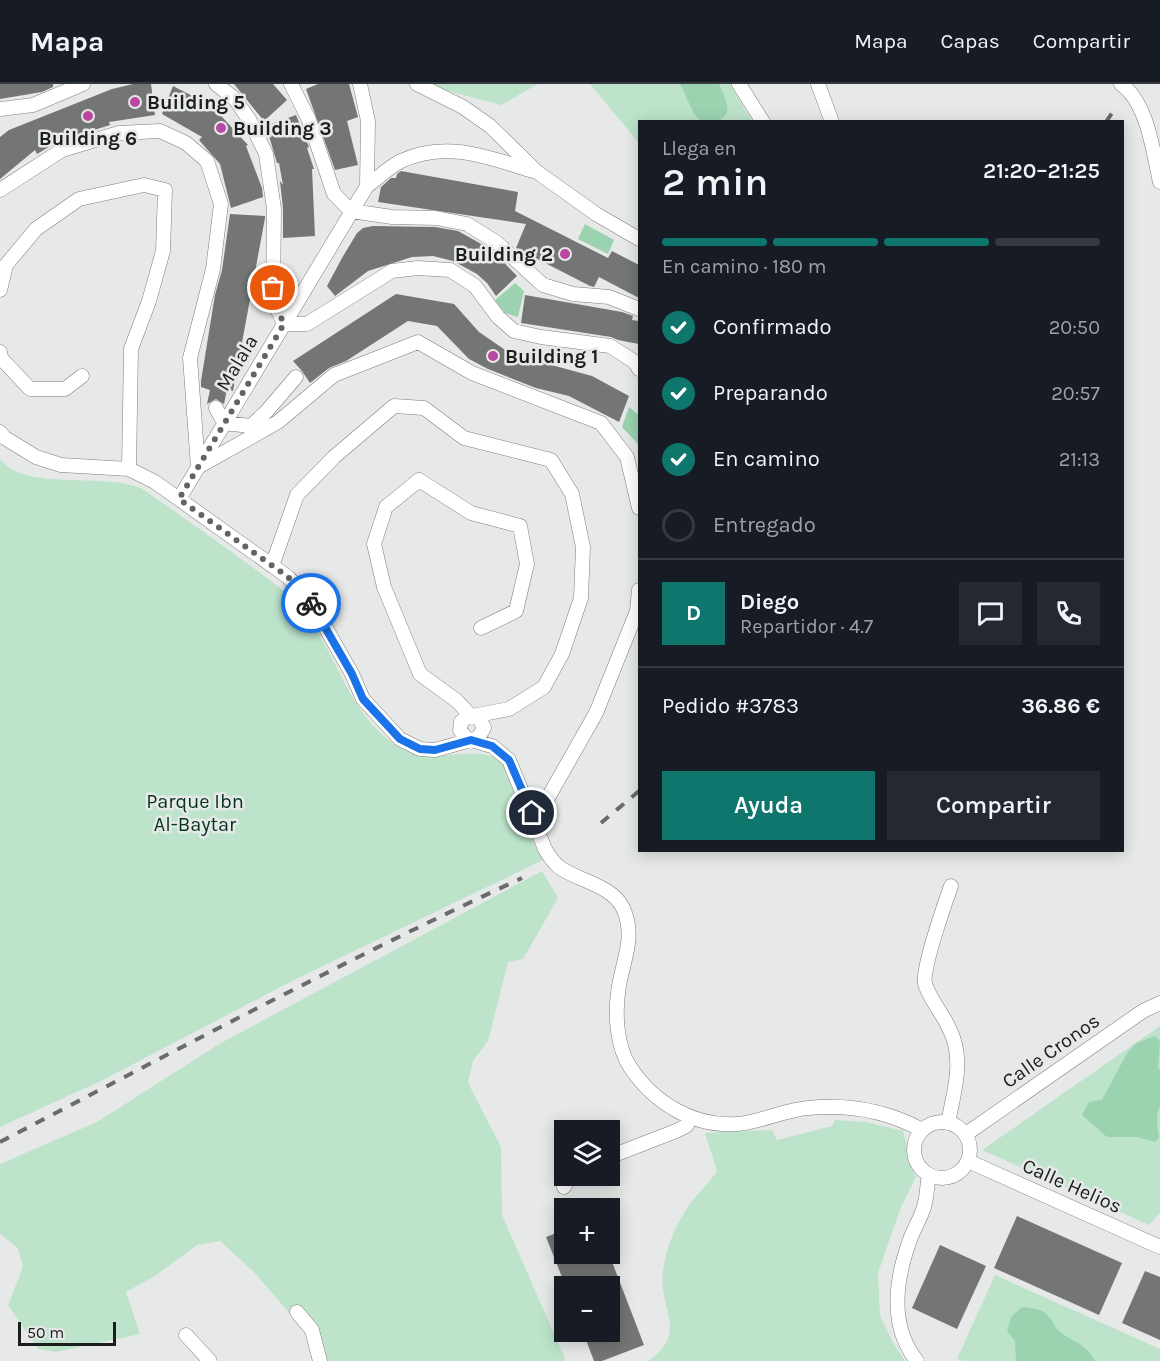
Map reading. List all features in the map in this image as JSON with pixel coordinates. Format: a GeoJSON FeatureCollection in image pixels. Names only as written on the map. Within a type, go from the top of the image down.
{"type":"FeatureCollection","features":[{"type":"Feature","properties":{"kind":"street"},"geometry":{"type":"LineString","coordinates":[[0,109],[33,105],[83,84]]}},
{"type":"Feature","properties":{"kind":"street"},"geometry":{"type":"LineString","coordinates":[[216,84],[236,99],[266,154],[274,209],[273,300],[284,324],[307,324],[392,272],[418,268],[450,270],[475,286],[498,317],[514,331],[610,346],[635,362],[638,367]]}},
{"type":"Feature","properties":{"kind":"street"},"geometry":{"type":"LineString","coordinates":[[291,84],[309,120],[334,195],[351,212],[392,217],[436,218],[467,224],[496,242],[543,285],[573,294],[609,297],[638,309]]}},
{"type":"Feature","properties":{"kind":"street"},"geometry":{"type":"LineString","coordinates":[[360,84],[368,121],[367,186]]}},
{"type":"Feature","properties":{"kind":"street"},"geometry":{"type":"LineString","coordinates":[[417,84],[463,107],[490,126],[537,172],[596,214],[638,238]]}},
{"type":"Feature","properties":{"kind":"street"},"geometry":{"type":"LineString","coordinates":[[739,84],[762,120]]}},
{"type":"Feature","properties":{"kind":"street"},"geometry":{"type":"LineString","coordinates":[[818,84],[831,120]]}},
{"type":"Feature","properties":{"kind":"street"},"geometry":{"type":"LineString","coordinates":[[1121,84],[1127,88],[1139,105],[1149,133],[1160,182]]}},
{"type":"Feature","properties":{"kind":"street"},"geometry":{"type":"LineString","coordinates":[[0,190],[62,150],[119,133],[160,131],[186,143],[207,161],[221,204],[213,270],[190,358],[198,467],[278,422],[334,375],[417,342],[472,373],[601,423],[627,457],[638,504]]}},
{"type":"Feature","properties":{"kind":"street"},"geometry":{"type":"LineString","coordinates":[[367,186],[401,161],[438,151],[472,152],[537,172]]}},
{"type":"Feature","properties":{"kind":"street"},"geometry":{"type":"LineString","coordinates":[[0,290],[6,265],[36,229],[79,199],[144,185],[165,190],[163,251],[149,301],[131,349],[129,469]]}},
{"type":"Feature","properties":{"kind":"street","name":"Malala"},"geometry":{"type":"LineString","coordinates":[[179,499],[367,186]]}},
{"type":"Feature","properties":{"kind":"street"},"geometry":{"type":"LineString","coordinates":[[0,352],[1,358],[30,389],[65,389],[82,376]]}},
{"type":"Feature","properties":{"kind":"street"},"geometry":{"type":"LineString","coordinates":[[216,408],[224,423],[251,426],[296,377]]}},
{"type":"Feature","properties":{"kind":"street"},"geometry":{"type":"LineString","coordinates":[[272,566],[297,495],[334,457],[394,406],[424,408],[464,438],[551,460],[572,494],[583,547],[581,598],[562,654],[544,687],[509,709],[464,719],[460,730],[463,737],[492,746],[509,760],[552,861],[606,890],[622,907],[629,932],[627,957],[618,991],[616,1029],[629,1065],[648,1091],[676,1111],[691,1118],[712,1123],[738,1124],[807,1108],[862,1108],[922,1130]]}},
{"type":"Feature","properties":{"kind":"street"},"geometry":{"type":"LineString","coordinates":[[0,432],[5,438],[36,457],[61,465],[129,469],[155,482],[288,577],[309,601],[352,674],[363,699],[400,739],[420,749],[435,750],[471,740]]}},
{"type":"Feature","properties":{"kind":"street"},"geometry":{"type":"LineString","coordinates":[[471,716],[457,700],[420,674],[384,587],[374,544],[386,507],[418,480],[471,513],[520,526],[527,564],[516,611],[481,628]]}},
{"type":"Feature","properties":{"kind":"street"},"geometry":{"type":"LineString","coordinates":[[532,813],[545,803],[596,713],[637,611],[638,600]]}},
{"type":"Feature","properties":{"kind":"street"},"geometry":{"type":"LineString","coordinates":[[948,1122],[957,1077],[957,1053],[950,1029],[924,983],[928,959],[951,886]]}},
{"type":"Feature","properties":{"kind":"street","name":"Calle Cronos"},"geometry":{"type":"LineString","coordinates":[[966,1134],[1143,1011],[1160,1003]]}},
{"type":"Feature","properties":{"kind":"street"},"geometry":{"type":"LineString","coordinates":[[620,1152],[676,1131],[686,1126],[691,1118]]}},
{"type":"Feature","properties":{"kind":"street"},"geometry":{"type":"LineString","coordinates":[[939,1122],[948,1122],[966,1134],[970,1142],[970,1152],[964,1169],[947,1178],[938,1178],[929,1175],[917,1162],[914,1146],[922,1130],[939,1122]]}},
{"type":"Feature","properties":{"kind":"street","name":"Calle Helios"},"geometry":{"type":"LineString","coordinates":[[968,1161],[1160,1247]]}},
{"type":"Feature","properties":{"kind":"street"},"geometry":{"type":"LineString","coordinates":[[917,1361],[901,1334],[897,1305],[899,1273],[924,1208],[929,1175]]}},
{"type":"Feature","properties":{"kind":"street"},"geometry":{"type":"LineString","coordinates":[[297,1312],[312,1330],[320,1361]]}},
{"type":"Feature","properties":{"kind":"street"},"geometry":{"type":"LineString","coordinates":[[186,1335],[210,1361]]}},
{"type":"Feature","properties":{"kind":"green space"},"geometry":{"type":"Polygon","coordinates":[[[422,84],[538,84],[501,105],[422,84]]]}},
{"type":"Feature","properties":{"kind":"green space"},"geometry":{"type":"Polygon","coordinates":[[[590,84],[730,84],[751,120],[638,120],[638,142],[590,84]]]}},
{"type":"Feature","properties":{"kind":"green space","name":"Parque Ibn Al-Baytar"},"geometry":{"type":"Polygon","coordinates":[[[0,459],[12,469],[27,475],[65,480],[106,481],[141,488],[264,576],[291,597],[306,614],[350,693],[371,723],[389,740],[404,750],[416,754],[487,755],[503,764],[512,777],[527,828],[543,860],[292,981],[103,1080],[0,1127],[0,459]]]}},
{"type":"Feature","properties":{"kind":"green space"},"geometry":{"type":"Polygon","coordinates":[[[542,871],[558,898],[523,959],[508,962],[488,1041],[473,1061],[468,1083],[501,1147],[502,1215],[554,1334],[554,1342],[558,1342],[566,1361],[317,1361],[305,1331],[253,1271],[220,1241],[197,1245],[155,1276],[126,1292],[140,1334],[56,1352],[38,1349],[8,1305],[23,1267],[18,1248],[0,1234],[0,1164],[97,1122],[219,1044],[542,871]]]}},
{"type":"Feature","properties":{"kind":"green space"},"geometry":{"type":"Polygon","coordinates":[[[1160,1026],[1160,1213],[1149,1225],[982,1150],[1160,1026]]]}},
{"type":"Feature","properties":{"kind":"green space"},"geometry":{"type":"Polygon","coordinates":[[[835,1120],[867,1122],[903,1131],[908,1162],[916,1177],[901,1207],[878,1273],[880,1315],[892,1341],[905,1361],[648,1361],[660,1350],[670,1330],[664,1298],[663,1272],[670,1243],[687,1208],[717,1171],[705,1133],[772,1130],[777,1140],[832,1126],[835,1120]]]}},
{"type":"Feature","properties":{"kind":"green space"},"geometry":{"type":"Polygon","coordinates":[[[995,1275],[1160,1349],[1160,1361],[963,1361],[957,1359],[995,1275]]]}},
{"type":"Feature","properties":{"kind":"shaded area"},"geometry":{"type":"Polygon","coordinates":[[[680,84],[719,84],[727,105],[725,115],[718,120],[701,120],[693,111],[680,84]]]}},
{"type":"Feature","properties":{"kind":"shaded area"},"geometry":{"type":"Polygon","coordinates":[[[585,224],[614,240],[608,254],[578,239],[585,224]]]}},
{"type":"Feature","properties":{"kind":"shaded area"},"geometry":{"type":"Polygon","coordinates":[[[515,283],[524,291],[518,317],[505,313],[495,300],[515,283]]]}},
{"type":"Feature","properties":{"kind":"shaded area"},"geometry":{"type":"Polygon","coordinates":[[[629,407],[638,414],[638,444],[622,427],[629,407]]]}},
{"type":"Feature","properties":{"kind":"shaded area"},"geometry":{"type":"Polygon","coordinates":[[[1155,1036],[1160,1041],[1158,1068],[1160,1070],[1160,1106],[1157,1117],[1159,1138],[1155,1142],[1137,1137],[1107,1137],[1082,1115],[1089,1102],[1102,1100],[1126,1055],[1136,1043],[1155,1036]]]}},
{"type":"Feature","properties":{"kind":"shaded area"},"geometry":{"type":"Polygon","coordinates":[[[1022,1307],[1045,1313],[1058,1330],[1088,1350],[1095,1361],[1016,1361],[1015,1341],[1007,1331],[1011,1317],[1022,1307]]]}},
{"type":"Feature","properties":{"kind":"building","name":"Building 6"},"geometry":{"type":"Polygon","coordinates":[[[0,84],[53,84],[53,87],[42,92],[0,99],[0,84]]]}},
{"type":"Feature","properties":{"kind":"building"},"geometry":{"type":"Polygon","coordinates":[[[133,84],[151,84],[155,115],[109,122],[110,125],[59,141],[37,154],[35,150],[0,179],[0,137],[9,130],[112,89],[133,84]]]}},
{"type":"Feature","properties":{"kind":"building","name":"Building 3"},"geometry":{"type":"Polygon","coordinates":[[[234,84],[273,84],[287,100],[264,121],[234,84]]]}},
{"type":"Feature","properties":{"kind":"building"},"geometry":{"type":"Polygon","coordinates":[[[318,84],[349,84],[358,117],[347,121],[358,165],[335,170],[306,89],[318,84]]]}},
{"type":"Feature","properties":{"kind":"building"},"geometry":{"type":"Polygon","coordinates":[[[173,86],[212,106],[248,145],[246,146],[262,188],[263,197],[231,208],[220,164],[199,140],[202,137],[162,114],[173,86]]]}},
{"type":"Feature","properties":{"kind":"building"},"geometry":{"type":"Polygon","coordinates":[[[296,115],[309,147],[307,148],[314,169],[312,169],[315,236],[283,238],[280,181],[283,185],[279,163],[277,163],[266,126],[296,115]]]}},
{"type":"Feature","properties":{"kind":"building"},"geometry":{"type":"Polygon","coordinates":[[[401,171],[518,192],[515,211],[608,258],[612,251],[638,264],[638,297],[599,277],[594,287],[590,286],[516,248],[526,224],[378,202],[381,187],[391,178],[396,178],[401,171]]]}},
{"type":"Feature","properties":{"kind":"building"},"geometry":{"type":"Polygon","coordinates":[[[230,214],[265,216],[265,218],[233,391],[227,389],[224,404],[216,399],[207,404],[210,390],[201,387],[201,381],[230,214]]]}},
{"type":"Feature","properties":{"kind":"building","name":"Building 1"},"geometry":{"type":"Polygon","coordinates":[[[373,226],[435,227],[458,231],[492,250],[517,276],[496,296],[477,274],[453,261],[433,256],[412,257],[368,271],[335,296],[327,286],[342,258],[357,233],[363,228],[373,226]]]}},
{"type":"Feature","properties":{"kind":"building","name":"Building 1"},"geometry":{"type":"Polygon","coordinates":[[[396,294],[454,304],[479,332],[511,354],[592,376],[629,396],[619,422],[569,396],[536,388],[488,369],[469,359],[437,326],[408,321],[346,361],[329,368],[310,383],[293,361],[396,294]]]}},
{"type":"Feature","properties":{"kind":"building","name":"Building 2"},"geometry":{"type":"Polygon","coordinates":[[[525,295],[622,312],[633,316],[632,320],[638,321],[638,344],[611,337],[521,323],[525,295]]]}},
{"type":"Feature","properties":{"kind":"building"},"geometry":{"type":"Polygon","coordinates":[[[1017,1216],[1122,1263],[1099,1315],[994,1268],[1017,1216]]]}},
{"type":"Feature","properties":{"kind":"building"},"geometry":{"type":"Polygon","coordinates":[[[554,1234],[554,1257],[546,1237],[554,1234]]]}},
{"type":"Feature","properties":{"kind":"building"},"geometry":{"type":"Polygon","coordinates":[[[940,1245],[986,1266],[957,1329],[912,1308],[940,1245]]]}},
{"type":"Feature","properties":{"kind":"building"},"geometry":{"type":"Polygon","coordinates":[[[557,1264],[613,1264],[617,1276],[562,1276],[557,1264]]]}},
{"type":"Feature","properties":{"kind":"building"},"geometry":{"type":"Polygon","coordinates":[[[1145,1271],[1160,1277],[1160,1340],[1122,1323],[1145,1271]]]}},
{"type":"Feature","properties":{"kind":"building"},"geometry":{"type":"Polygon","coordinates":[[[620,1283],[644,1345],[602,1361],[594,1361],[587,1342],[620,1342],[620,1283]]]}},
{"type":"Feature","properties":{"kind":"railway"},"geometry":{"type":"LineString","coordinates":[[1107,120],[1114,110]]}},
{"type":"Feature","properties":{"kind":"railway"},"geometry":{"type":"LineString","coordinates":[[601,823],[638,792]]}},
{"type":"Feature","properties":{"kind":"railway"},"geometry":{"type":"LineString","coordinates":[[0,1142],[325,974],[522,878]]}},
{"type":"Feature","properties":{"kind":"way so far"},"geometry":{"type":"LineString","coordinates":[[273,288],[273,300],[284,324],[179,499],[288,577],[311,603]]}},
{"type":"Feature","properties":{"kind":"place","name":"Building 5"},"geometry":{"type":"Point","coordinates":[135,102]}},
{"type":"Feature","properties":{"kind":"place","name":"Building 6"},"geometry":{"type":"Point","coordinates":[88,116]}},
{"type":"Feature","properties":{"kind":"place","name":"Building 3"},"geometry":{"type":"Point","coordinates":[221,128]}},
{"type":"Feature","properties":{"kind":"place","name":"Building 2"},"geometry":{"type":"Point","coordinates":[565,254]}},
{"type":"Feature","properties":{"kind":"place","name":"Building 1"},"geometry":{"type":"Point","coordinates":[493,356]}},
{"type":"Feature","properties":{"kind":"route"},"geometry":{"type":"LineString","coordinates":[[311,603],[352,674],[363,699],[400,739],[420,749],[435,750],[471,740],[492,746],[509,760],[532,813]]}}]}
